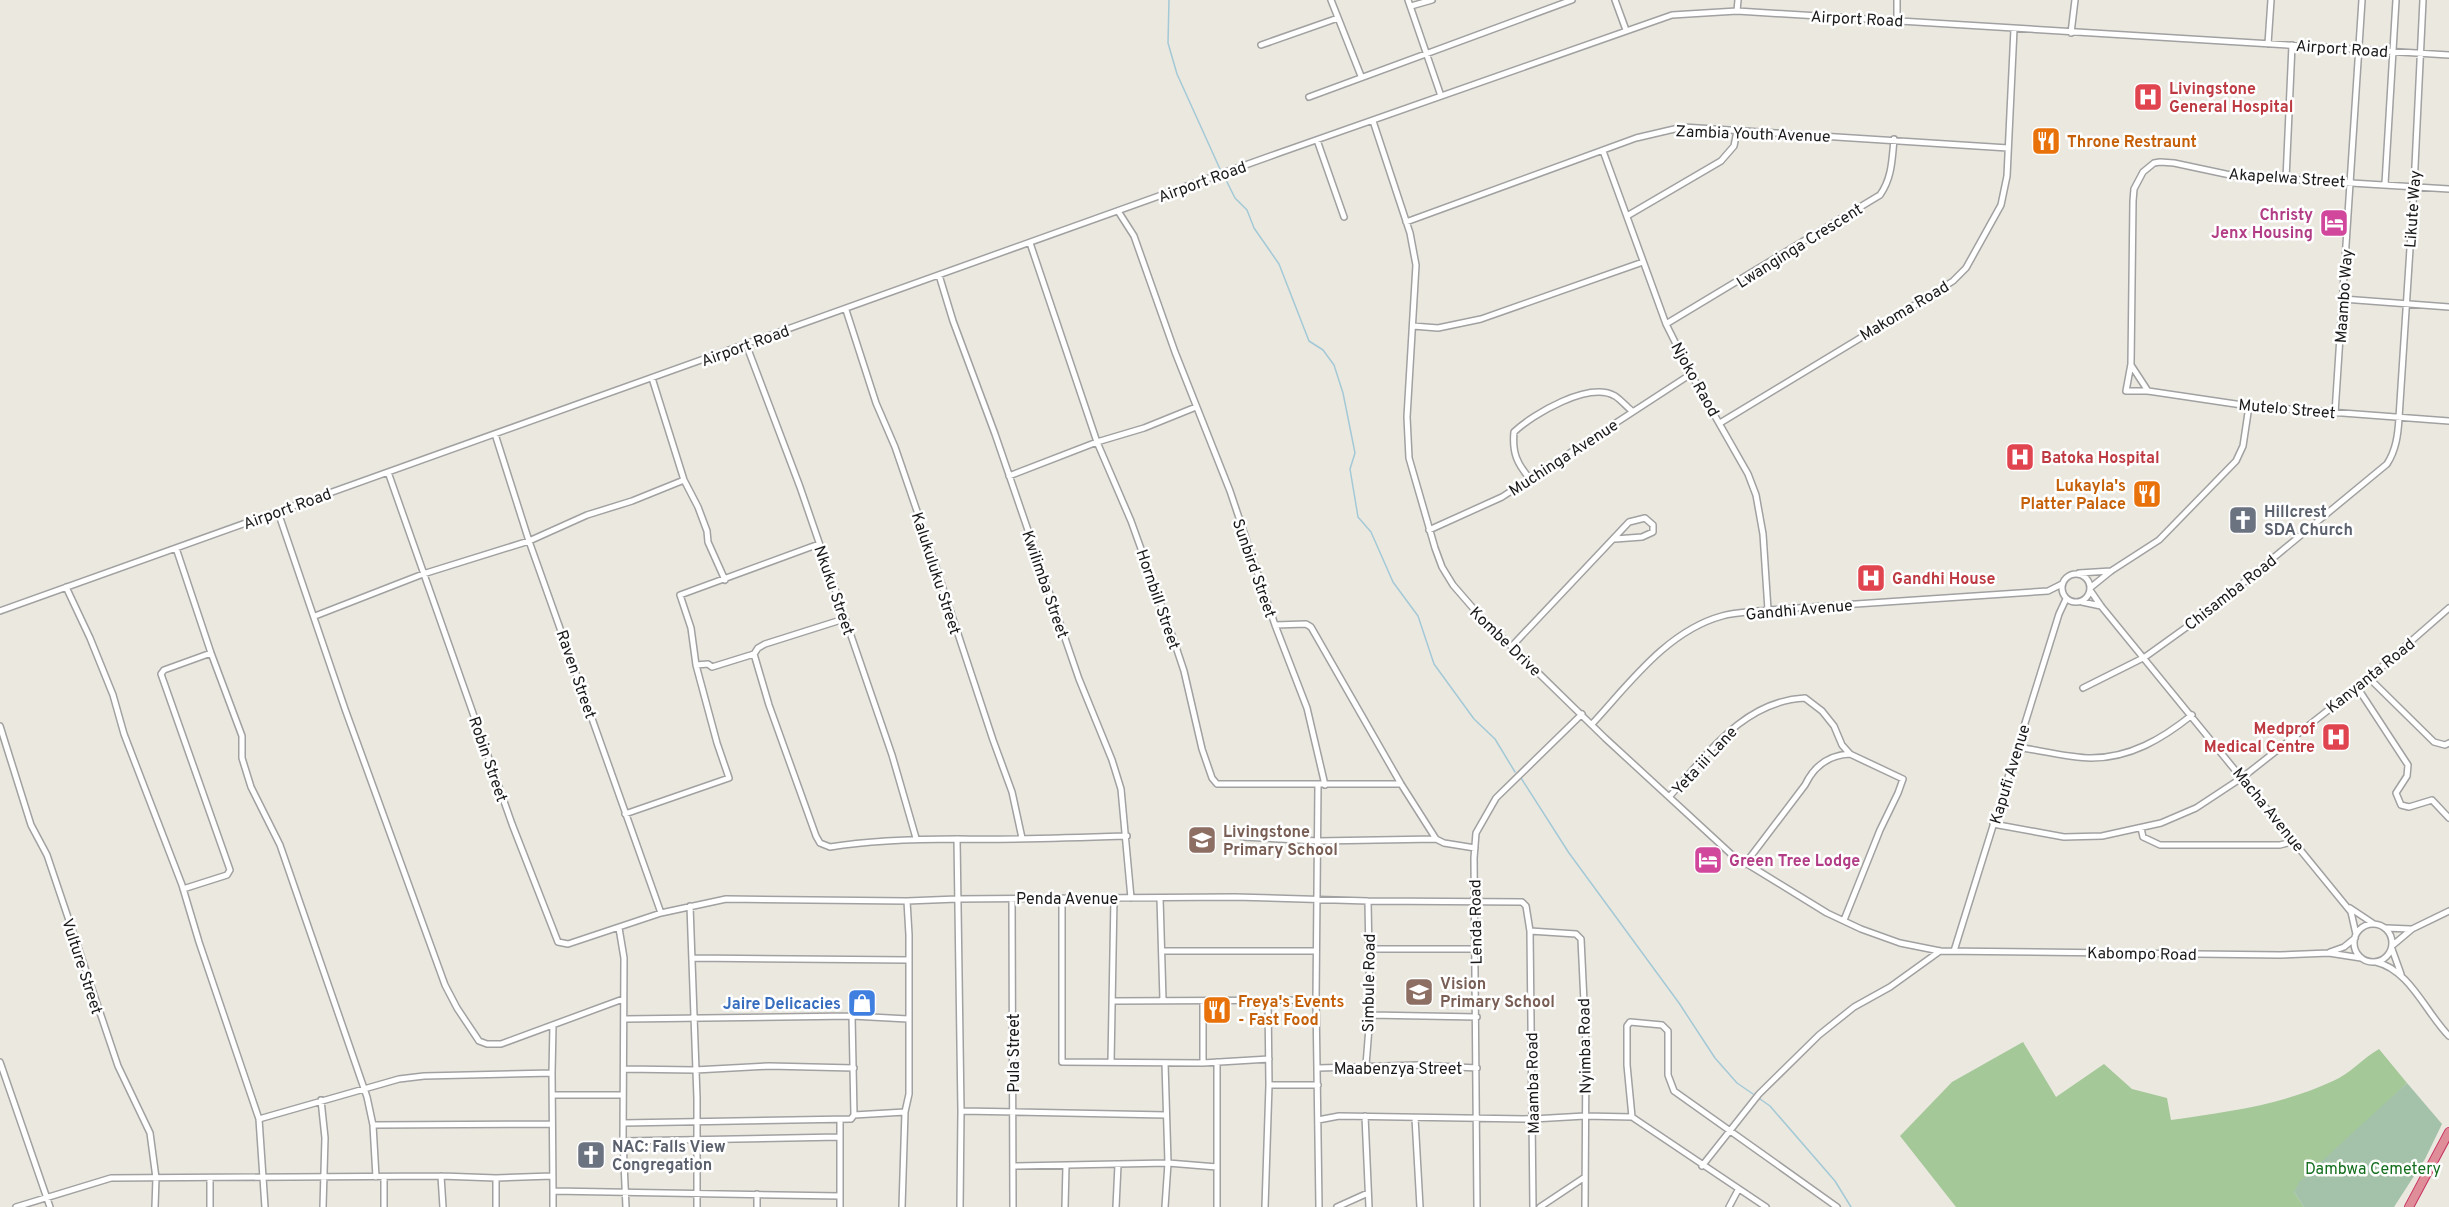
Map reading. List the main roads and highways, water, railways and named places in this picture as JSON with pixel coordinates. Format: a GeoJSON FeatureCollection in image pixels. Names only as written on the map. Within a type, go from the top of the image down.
{"type":"FeatureCollection","features":[{"type":"Feature","properties":{"kind":"highway"},"geometry":{"type":"LineString","coordinates":[[2409,1207],[2449,1132]]}},
{"type":"Feature","properties":{"kind":"waterway"},"geometry":{"type":"LineString","coordinates":[[1169,0],[1168,43],[1177,74],[1220,169]]}},
{"type":"Feature","properties":{"kind":"waterway"},"geometry":{"type":"LineString","coordinates":[[1224,176],[1235,198],[1247,210],[1254,228],[1279,264],[1309,341],[1323,350],[1334,365],[1343,393],[1355,453],[1350,469],[1358,517],[1371,532],[1393,582],[1418,616],[1434,664],[1474,719],[1495,739],[1515,772]]}},
{"type":"Feature","properties":{"kind":"waterway"},"geometry":{"type":"LineString","coordinates":[[1521,778],[1569,853],[1679,1003],[1715,1058],[1737,1083],[1753,1094]]}},
{"type":"Feature","properties":{"kind":"waterway"},"geometry":{"type":"LineString","coordinates":[[1760,1099],[1770,1106],[1835,1181],[1851,1207]]}},
{"type":"Feature","properties":{"kind":"place","name":"Livingstone General Hospital"},"geometry":{"type":"Point","coordinates":[2148,97]}},
{"type":"Feature","properties":{"kind":"place","name":"Throne Restraunt"},"geometry":{"type":"Point","coordinates":[2046,141]}},
{"type":"Feature","properties":{"kind":"place","name":"Christy Jenx Housing"},"geometry":{"type":"Point","coordinates":[2334,223]}},
{"type":"Feature","properties":{"kind":"place","name":"Batoka Hospital"},"geometry":{"type":"Point","coordinates":[2020,457]}},
{"type":"Feature","properties":{"kind":"place","name":"Lukayla's Platter Palace"},"geometry":{"type":"Point","coordinates":[2147,494]}},
{"type":"Feature","properties":{"kind":"place","name":"Hillcrest SDA Church"},"geometry":{"type":"Point","coordinates":[2243,520]}},
{"type":"Feature","properties":{"kind":"place","name":"Gandhi House"},"geometry":{"type":"Point","coordinates":[1871,578]}},
{"type":"Feature","properties":{"kind":"place","name":"Medprof Medical Centre"},"geometry":{"type":"Point","coordinates":[2336,737]}},
{"type":"Feature","properties":{"kind":"place","name":"Livingstone Primary School"},"geometry":{"type":"Point","coordinates":[1202,840]}},
{"type":"Feature","properties":{"kind":"place","name":"Green Tree Lodge"},"geometry":{"type":"Point","coordinates":[1708,860]}},
{"type":"Feature","properties":{"kind":"place","name":"Vision Primary School"},"geometry":{"type":"Point","coordinates":[1419,992]}},
{"type":"Feature","properties":{"kind":"place","name":"Jaire Delicacies"},"geometry":{"type":"Point","coordinates":[862,1003]}},
{"type":"Feature","properties":{"kind":"place","name":"Freya's Events - Fast Food"},"geometry":{"type":"Point","coordinates":[1217,1010]}},
{"type":"Feature","properties":{"kind":"place","name":"NAC: Falls View Congregation"},"geometry":{"type":"Point","coordinates":[591,1155]}},
{"type":"Feature","properties":{"kind":"park label","name":"Dambwa Cemetery"},"geometry":{"type":"Point","coordinates":[2373,1168]}}]}
